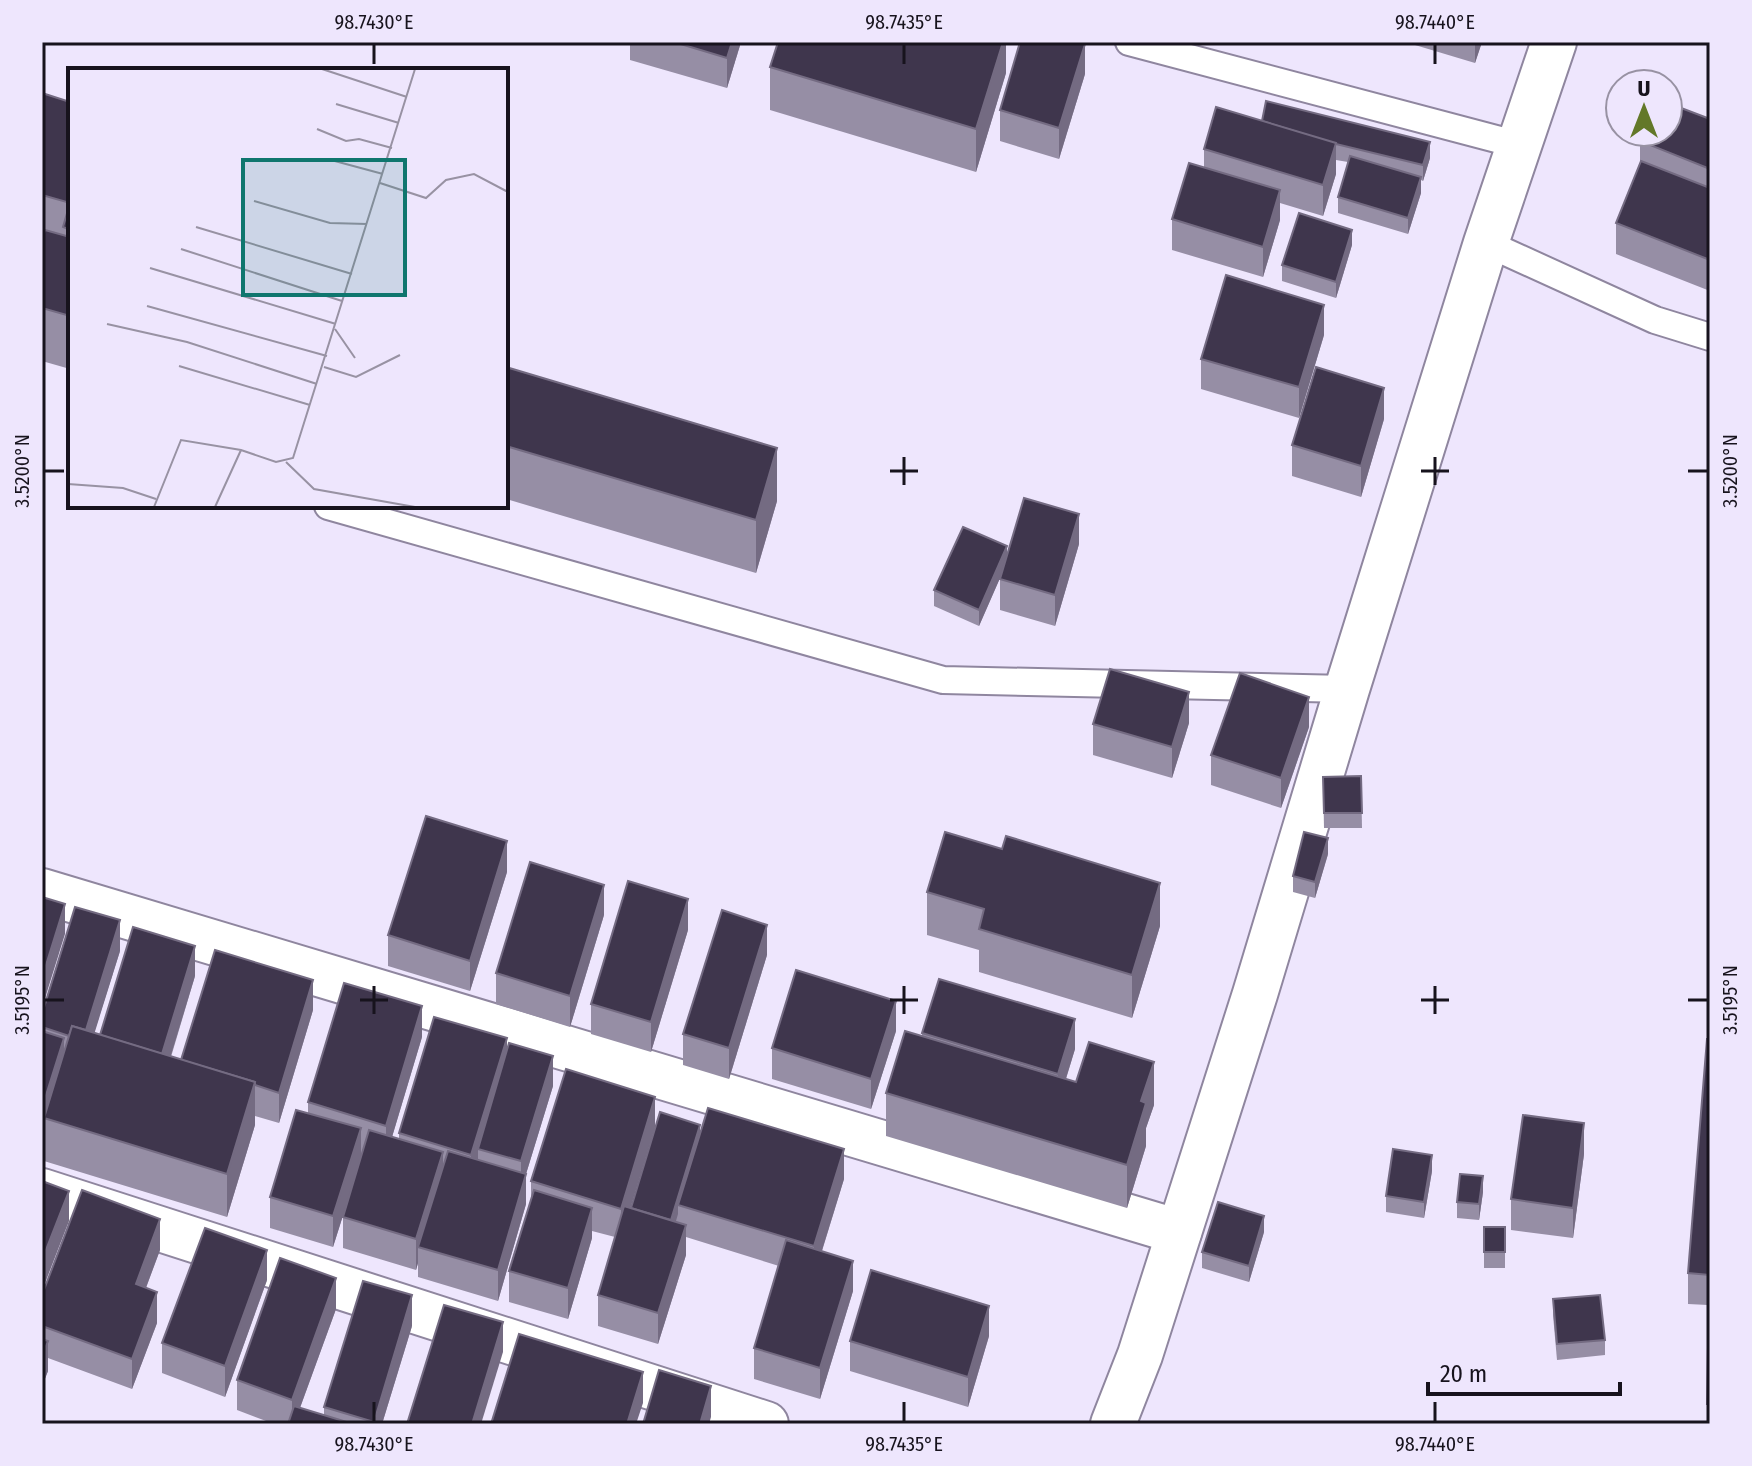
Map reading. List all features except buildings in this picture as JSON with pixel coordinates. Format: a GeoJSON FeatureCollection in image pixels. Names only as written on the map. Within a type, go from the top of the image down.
{"type":"FeatureCollection","features":[{"type":"Feature","properties":{"kind":"street"},"geometry":{"type":"LineString","coordinates":[[1113,1424],[1140,1355],[1251,1009],[1486,243],[1554,42]]}},
{"type":"Feature","properties":{"kind":"street"},"geometry":{"type":"LineString","coordinates":[[42,891],[1179,1232]]}},
{"type":"Feature","properties":{"kind":"street"},"geometry":{"type":"LineString","coordinates":[[42,1191],[766,1424]]}},
{"type":"Feature","properties":{"kind":"lane"},"geometry":{"type":"LineString","coordinates":[[1129,42],[1519,145]]}},
{"type":"Feature","properties":{"kind":"lane"},"geometry":{"type":"LineString","coordinates":[[1486,243],[1655,320],[1710,337]]}},
{"type":"Feature","properties":{"kind":"lane"},"geometry":{"type":"LineString","coordinates":[[335,508],[943,680],[1347,689]]}}]}
